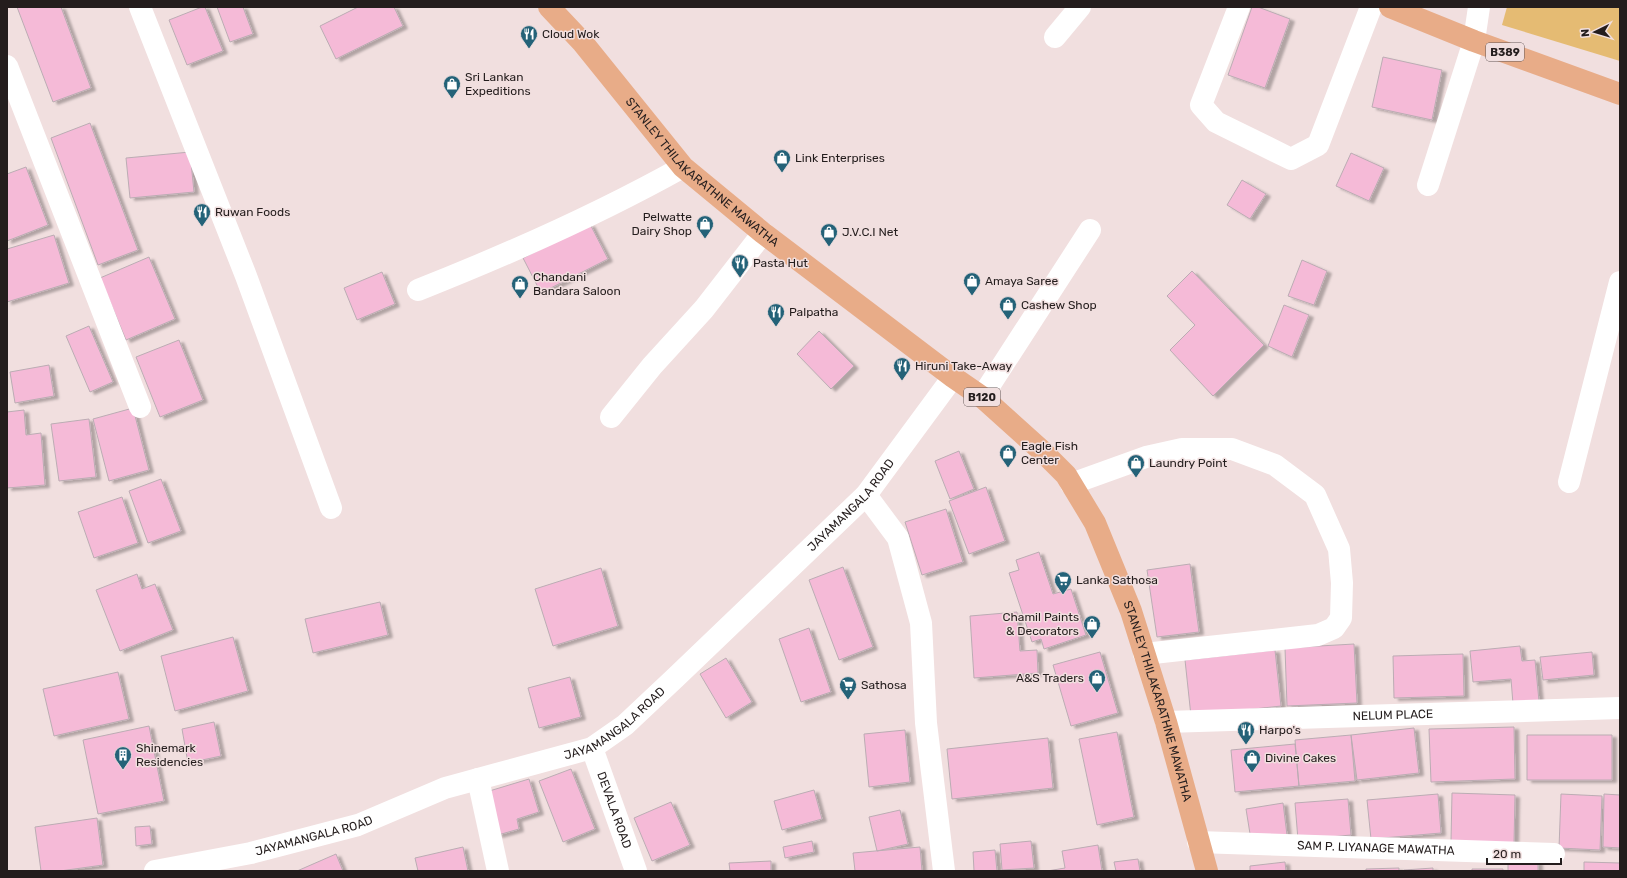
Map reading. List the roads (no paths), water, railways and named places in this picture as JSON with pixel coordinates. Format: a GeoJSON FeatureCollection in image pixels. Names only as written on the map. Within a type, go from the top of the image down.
{"type":"FeatureCollection","features":[{"type":"Feature","properties":{"kind":"main road","name":"STANLEY THILAKARATHNE MAWATHA"},"geometry":{"type":"LineString","coordinates":[[549,7],[583,43],[683,167],[763,233],[953,377],[982,397],[1042,451],[1066,475],[1095,523],[1131,611],[1166,722],[1207,871]]}},
{"type":"Feature","properties":{"kind":"main road","name":"STANLEY THILAKARATHNE MAWATHA"},"geometry":{"type":"LineString","coordinates":[[567,7],[583,43]]}},
{"type":"Feature","properties":{"kind":"main road","name":"B389"},"geometry":{"type":"LineString","coordinates":[[1390,7],[1474,41],[1620,94]]}},
{"type":"Feature","properties":{"kind":"street"},"geometry":{"type":"LineString","coordinates":[[140,7],[246,276],[331,508]]}},
{"type":"Feature","properties":{"kind":"street"},"geometry":{"type":"LineString","coordinates":[[1055,37],[1080,7]]}},
{"type":"Feature","properties":{"kind":"street"},"geometry":{"type":"LineString","coordinates":[[1239,7],[1201,105],[1216,122],[1292,159],[1318,145],[1371,7]]}},
{"type":"Feature","properties":{"kind":"street"},"geometry":{"type":"LineString","coordinates":[[1428,185],[1474,41],[1479,7]]}},
{"type":"Feature","properties":{"kind":"street"},"geometry":{"type":"LineString","coordinates":[[7,66],[140,407]]}},
{"type":"Feature","properties":{"kind":"street"},"geometry":{"type":"LineString","coordinates":[[418,290],[508,254],[629,197],[683,167]]}},
{"type":"Feature","properties":{"kind":"street"},"geometry":{"type":"LineString","coordinates":[[982,397],[1090,230]]}},
{"type":"Feature","properties":{"kind":"street"},"geometry":{"type":"LineString","coordinates":[[611,417],[652,366],[704,309],[763,233]]}},
{"type":"Feature","properties":{"kind":"street"},"geometry":{"type":"LineString","coordinates":[[1569,482],[1620,282]]}},
{"type":"Feature","properties":{"kind":"street","name":"JAYAMANGALA ROAD"},"geometry":{"type":"LineString","coordinates":[[155,871],[251,853],[358,824],[445,788],[592,748],[625,725],[670,684],[866,495],[953,377]]}},
{"type":"Feature","properties":{"kind":"street"},"geometry":{"type":"LineString","coordinates":[[1071,484],[1146,457],[1182,449],[1232,449],[1275,465],[1315,495],[1339,549],[1342,583],[1342,618],[1334,628],[1318,635],[1144,654]]}},
{"type":"Feature","properties":{"kind":"street"},"geometry":{"type":"LineString","coordinates":[[866,495],[898,538],[921,623],[926,723],[944,871]]}},
{"type":"Feature","properties":{"kind":"street","name":"NELUM PLACE"},"geometry":{"type":"LineString","coordinates":[[1166,722],[1620,708]]}},
{"type":"Feature","properties":{"kind":"street","name":"DEVALA ROAD"},"geometry":{"type":"LineString","coordinates":[[592,748],[636,871]]}},
{"type":"Feature","properties":{"kind":"street"},"geometry":{"type":"LineString","coordinates":[[478,778],[498,871]]}},
{"type":"Feature","properties":{"kind":"street","name":"SAM P. LIYANAGE MAWATHA"},"geometry":{"type":"LineString","coordinates":[[1198,842],[1554,854]]}},
{"type":"Feature","properties":{"kind":"place","name":"Cloud Wok"},"geometry":{"type":"Point","coordinates":[529,49]}},
{"type":"Feature","properties":{"kind":"place","name":"Sri Lankan Expeditions"},"geometry":{"type":"Point","coordinates":[452,99]}},
{"type":"Feature","properties":{"kind":"place","name":"Link Enterprises"},"geometry":{"type":"Point","coordinates":[782,173]}},
{"type":"Feature","properties":{"kind":"place","name":"Ruwan Foods"},"geometry":{"type":"Point","coordinates":[202,227]}},
{"type":"Feature","properties":{"kind":"place","name":"Pelwatte Dairy Shop"},"geometry":{"type":"Point","coordinates":[705,239]}},
{"type":"Feature","properties":{"kind":"place","name":"J.V.C.I Net"},"geometry":{"type":"Point","coordinates":[829,247]}},
{"type":"Feature","properties":{"kind":"place","name":"Pasta Hut"},"geometry":{"type":"Point","coordinates":[740,278]}},
{"type":"Feature","properties":{"kind":"place","name":"Amaya Saree"},"geometry":{"type":"Point","coordinates":[972,296]}},
{"type":"Feature","properties":{"kind":"place","name":"Chandani Bandara Saloon"},"geometry":{"type":"Point","coordinates":[520,299]}},
{"type":"Feature","properties":{"kind":"place","name":"Cashew Shop"},"geometry":{"type":"Point","coordinates":[1008,320]}},
{"type":"Feature","properties":{"kind":"place","name":"Palpatha"},"geometry":{"type":"Point","coordinates":[776,327]}},
{"type":"Feature","properties":{"kind":"place","name":"Hiruni Take-Away"},"geometry":{"type":"Point","coordinates":[902,381]}},
{"type":"Feature","properties":{"kind":"place","name":"Eagle Fish Center"},"geometry":{"type":"Point","coordinates":[1008,468]}},
{"type":"Feature","properties":{"kind":"place","name":"Laundry Point"},"geometry":{"type":"Point","coordinates":[1136,478]}},
{"type":"Feature","properties":{"kind":"place","name":"Lanka Sathosa"},"geometry":{"type":"Point","coordinates":[1063,595]}},
{"type":"Feature","properties":{"kind":"place","name":"Chamil Paints & Decorators"},"geometry":{"type":"Point","coordinates":[1092,639]}},
{"type":"Feature","properties":{"kind":"place","name":"A&S Traders"},"geometry":{"type":"Point","coordinates":[1097,693]}},
{"type":"Feature","properties":{"kind":"place","name":"Sathosa"},"geometry":{"type":"Point","coordinates":[848,700]}},
{"type":"Feature","properties":{"kind":"place","name":"Harpo's"},"geometry":{"type":"Point","coordinates":[1246,745]}},
{"type":"Feature","properties":{"kind":"place","name":"Shinemark Residencies"},"geometry":{"type":"Point","coordinates":[123,770]}},
{"type":"Feature","properties":{"kind":"place","name":"Divine Cakes"},"geometry":{"type":"Point","coordinates":[1252,773]}}]}
